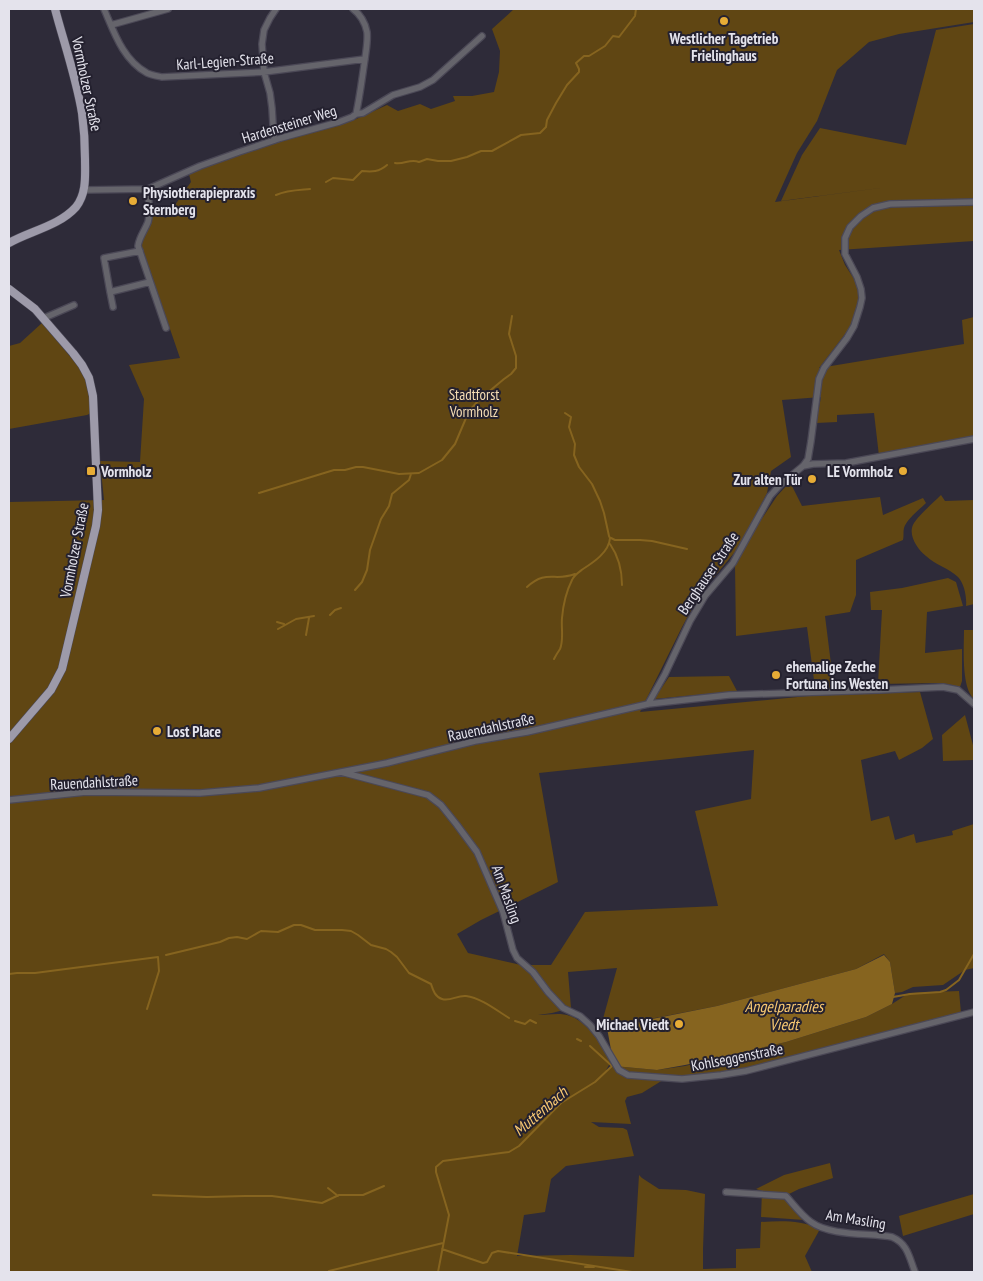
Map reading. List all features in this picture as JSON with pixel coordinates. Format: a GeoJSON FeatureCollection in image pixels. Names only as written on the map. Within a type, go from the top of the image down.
{"type":"FeatureCollection","features":[{"type":"Feature","properties":{"kind":"main road","name":"Vormholzer Straße"},"geometry":{"type":"LineString","coordinates":[[9,243],[66,215],[75,208],[84,190],[85,141],[82,112],[55,9]]}},
{"type":"Feature","properties":{"kind":"main road","name":"Vormholzer Straße"},"geometry":{"type":"LineString","coordinates":[[9,289],[44,318],[87,373],[91,383],[95,421],[98,510],[96,526],[62,669],[51,690],[9,739]]}},
{"type":"Feature","properties":{"kind":"street","name":"Karl-Legien-Straße"},"geometry":{"type":"LineString","coordinates":[[104,9],[121,47],[128,57],[142,69],[153,75],[172,77],[264,72],[365,59]]}},
{"type":"Feature","properties":{"kind":"street"},"geometry":{"type":"LineString","coordinates":[[111,26],[168,9]]}},
{"type":"Feature","properties":{"kind":"street"},"geometry":{"type":"LineString","coordinates":[[274,140],[272,108],[264,72],[262,44],[264,30],[276,9]]}},
{"type":"Feature","properties":{"kind":"street"},"geometry":{"type":"LineString","coordinates":[[353,9],[363,19],[368,40],[356,114]]}},
{"type":"Feature","properties":{"kind":"street","name":"Hardensteiner Weg"},"geometry":{"type":"LineString","coordinates":[[84,190],[148,188],[200,166],[274,140],[363,113],[393,95],[420,87],[433,80],[482,36]]}},
{"type":"Feature","properties":{"kind":"street"},"geometry":{"type":"LineString","coordinates":[[148,188],[149,217],[138,242],[166,328]]}},
{"type":"Feature","properties":{"kind":"street","name":"Berghauser Straße"},"geometry":{"type":"LineString","coordinates":[[648,704],[693,616],[705,596],[733,563],[770,496],[808,459],[820,379],[825,365],[847,338],[854,326],[862,298],[857,277],[845,254],[845,238],[850,227],[860,216],[873,208],[890,204],[974,202]]}},
{"type":"Feature","properties":{"kind":"street"},"geometry":{"type":"LineString","coordinates":[[113,307],[104,258],[140,251]]}},
{"type":"Feature","properties":{"kind":"street"},"geometry":{"type":"LineString","coordinates":[[110,292],[150,282]]}},
{"type":"Feature","properties":{"kind":"street"},"geometry":{"type":"LineString","coordinates":[[44,318],[74,306]]}},
{"type":"Feature","properties":{"kind":"street"},"geometry":{"type":"LineString","coordinates":[[802,466],[846,463],[974,439]]}},
{"type":"Feature","properties":{"kind":"street","name":"Rauendahlstraße"},"geometry":{"type":"LineString","coordinates":[[9,800],[86,792],[200,793],[259,788],[388,763],[475,741],[527,732],[648,704],[742,694],[943,687],[958,690],[974,704]]}},
{"type":"Feature","properties":{"kind":"street","name":"Am Masling"},"geometry":{"type":"LineString","coordinates":[[338,772],[428,795],[441,805],[477,852],[503,912],[517,958],[533,972],[563,1008],[580,1016],[590,1025],[599,1036],[619,1070]]}},
{"type":"Feature","properties":{"kind":"street","name":"Kohlseggenstraße"},"geometry":{"type":"LineString","coordinates":[[619,1070],[628,1075],[682,1079],[746,1071],[974,1012]]}},
{"type":"Feature","properties":{"kind":"street","name":"Am Masling"},"geometry":{"type":"LineString","coordinates":[[726,1192],[786,1196],[801,1214],[820,1227],[892,1237],[900,1240],[906,1248],[915,1272]]}},
{"type":"Feature","properties":{"kind":"green space","name":"Stadtforst Vormholz"},"geometry":{"type":"Polygon","coordinates":[[[514,9],[974,9],[974,22],[899,34],[869,42],[837,70],[817,121],[797,153],[775,202],[895,186],[781,201],[802,155],[820,128],[906,145],[936,30],[974,24],[974,241],[839,250],[845,265],[858,285],[860,300],[849,329],[819,368],[964,344],[962,320],[974,317],[974,436],[879,456],[874,413],[837,415],[837,422],[816,423],[821,397],[782,400],[791,457],[771,471],[767,493],[739,547],[700,594],[640,712],[808,696],[920,692],[933,739],[922,748],[899,760],[895,751],[861,760],[871,821],[889,816],[895,840],[914,834],[916,843],[953,835],[952,831],[974,824],[974,968],[965,970],[943,985],[913,987],[895,993],[890,962],[884,954],[856,969],[717,1006],[629,1023],[601,1026],[617,968],[568,972],[571,1008],[538,1015],[566,1015],[581,1022],[603,1045],[609,1056],[609,1065],[606,1070],[614,1066],[657,1070],[685,1066],[786,1042],[866,1017],[909,993],[959,991],[961,1013],[762,1065],[663,1080],[642,1093],[627,1097],[625,1101],[631,1124],[591,1122],[599,1127],[623,1128],[627,1130],[634,1156],[566,1166],[551,1179],[545,1212],[524,1215],[517,1256],[634,1257],[639,1175],[659,1189],[686,1190],[705,1194],[703,1269],[736,1268],[736,1249],[760,1248],[761,1222],[784,1221],[805,1224],[820,1229],[805,1256],[812,1272],[9,1272],[9,502],[104,500],[100,461],[140,462],[144,399],[129,365],[180,358],[141,245],[153,213],[166,218],[191,182],[189,174],[253,149],[354,120],[387,105],[398,111],[420,104],[431,109],[455,101],[453,96],[472,96],[494,92],[499,72],[500,51],[492,29],[514,9]],[[754,750],[539,773],[558,882],[457,934],[468,953],[521,965],[551,965],[585,912],[718,906],[695,811],[751,799],[754,750]]]}},
{"type":"Feature","properties":{"kind":"green space"},"geometry":{"type":"Polygon","coordinates":[[[42,323],[84,373],[90,391],[91,413],[9,429],[9,346],[20,343],[42,323]]]}},
{"type":"Feature","properties":{"kind":"green space"},"geometry":{"type":"Polygon","coordinates":[[[790,482],[802,506],[880,497],[883,515],[923,498],[926,503],[905,525],[903,540],[856,560],[856,595],[850,612],[825,616],[834,688],[815,688],[807,627],[736,636],[735,565],[757,526],[777,496],[790,482]]]}},
{"type":"Feature","properties":{"kind":"green space"},"geometry":{"type":"Polygon","coordinates":[[[941,495],[945,501],[974,500],[974,604],[966,606],[965,590],[960,580],[923,553],[916,545],[912,536],[914,523],[941,495]]]}},
{"type":"Feature","properties":{"kind":"green space"},"geometry":{"type":"Polygon","coordinates":[[[948,578],[956,582],[963,606],[927,612],[925,653],[962,649],[962,681],[960,687],[936,683],[878,684],[882,610],[871,610],[870,592],[902,588],[948,578]]]}},
{"type":"Feature","properties":{"kind":"green space"},"geometry":{"type":"Polygon","coordinates":[[[964,630],[974,630],[974,699],[967,686],[965,677],[964,630]]]}},
{"type":"Feature","properties":{"kind":"green space"},"geometry":{"type":"Polygon","coordinates":[[[729,676],[737,691],[654,699],[669,677],[729,676]]]}},
{"type":"Feature","properties":{"kind":"green space"},"geometry":{"type":"Polygon","coordinates":[[[965,715],[974,749],[974,760],[943,761],[942,735],[965,715]]]}},
{"type":"Feature","properties":{"kind":"green space"},"geometry":{"type":"Polygon","coordinates":[[[830,1163],[833,1178],[799,1189],[785,1196],[804,1220],[761,1217],[762,1191],[756,1189],[784,1175],[830,1163]]]}},
{"type":"Feature","properties":{"kind":"green space"},"geometry":{"type":"Polygon","coordinates":[[[974,1194],[974,1214],[903,1236],[899,1216],[974,1194]]]}},
{"type":"Feature","properties":{"kind":"water","name":"Angelparadies Viedt"},"geometry":{"type":"Polygon","coordinates":[[[884,955],[890,962],[895,993],[892,1004],[866,1017],[786,1042],[685,1065],[657,1070],[614,1066],[607,1028],[717,1006],[856,969],[884,955]]]}},
{"type":"Feature","properties":{"kind":"waterway"},"geometry":{"type":"LineString","coordinates":[[395,163],[419,162],[427,159],[451,161],[481,151],[492,151],[521,135],[540,133],[546,127],[547,120],[567,85],[579,72],[576,63],[584,56],[589,56],[605,46],[613,36],[619,37],[635,16],[636,9]]}},
{"type":"Feature","properties":{"kind":"waterway"},"geometry":{"type":"LineString","coordinates":[[326,182],[333,178],[353,180],[362,171],[375,171],[387,165]]}},
{"type":"Feature","properties":{"kind":"waterway"},"geometry":{"type":"LineString","coordinates":[[276,195],[289,191],[310,189]]}},
{"type":"Feature","properties":{"kind":"waterway"},"geometry":{"type":"LineString","coordinates":[[259,493],[334,470],[363,467],[399,474],[419,473],[442,460],[455,444],[469,411],[516,368],[516,356],[509,334],[512,316]]}},
{"type":"Feature","properties":{"kind":"waterway"},"geometry":{"type":"LineString","coordinates":[[554,659],[561,645],[563,608],[572,580],[604,552],[610,538],[600,501],[592,484],[579,467],[574,455],[575,444],[569,427],[571,417],[565,413]]}},
{"type":"Feature","properties":{"kind":"waterway"},"geometry":{"type":"LineString","coordinates":[[355,590],[362,582],[367,570],[370,550],[381,519],[389,506],[392,494],[409,480],[411,474]]}},
{"type":"Feature","properties":{"kind":"waterway"},"geometry":{"type":"LineString","coordinates":[[611,538],[615,540],[652,541],[687,549]]}},
{"type":"Feature","properties":{"kind":"waterway"},"geometry":{"type":"LineString","coordinates":[[610,544],[619,563],[622,585]]}},
{"type":"Feature","properties":{"kind":"waterway"},"geometry":{"type":"LineString","coordinates":[[527,587],[540,578],[575,574]]}},
{"type":"Feature","properties":{"kind":"waterway"},"geometry":{"type":"LineString","coordinates":[[330,615],[335,610],[341,608]]}},
{"type":"Feature","properties":{"kind":"waterway"},"geometry":{"type":"LineString","coordinates":[[278,629],[296,619],[314,616]]}},
{"type":"Feature","properties":{"kind":"waterway"},"geometry":{"type":"LineString","coordinates":[[306,635],[309,618]]}},
{"type":"Feature","properties":{"kind":"waterway"},"geometry":{"type":"LineString","coordinates":[[277,622],[284,624]]}},
{"type":"Feature","properties":{"kind":"waterway"},"geometry":{"type":"LineString","coordinates":[[166,955],[220,942],[229,938],[247,939],[261,931],[278,932],[294,925],[301,925],[315,930],[351,931],[371,945],[391,952],[409,973],[431,984],[438,997],[445,1000],[463,996],[472,997],[509,1018]]}},
{"type":"Feature","properties":{"kind":"waterway","name":"Muttenbach"},"geometry":{"type":"LineString","coordinates":[[893,997],[946,990],[959,980],[974,954]]}},
{"type":"Feature","properties":{"kind":"waterway"},"geometry":{"type":"LineString","coordinates":[[9,974],[35,973],[158,957],[159,971],[147,1009]]}},
{"type":"Feature","properties":{"kind":"waterway"},"geometry":{"type":"LineString","coordinates":[[515,1021],[525,1024],[530,1020],[536,1023]]}},
{"type":"Feature","properties":{"kind":"waterway"},"geometry":{"type":"LineString","coordinates":[[577,1039],[581,1041]]}},
{"type":"Feature","properties":{"kind":"waterway","name":"Muttenbach"},"geometry":{"type":"LineString","coordinates":[[438,1272],[449,1215],[436,1167],[443,1161],[509,1152],[519,1146],[561,1103],[595,1082],[612,1066],[590,1046]]}},
{"type":"Feature","properties":{"kind":"waterway"},"geometry":{"type":"LineString","coordinates":[[153,1195],[207,1197],[272,1196],[322,1203],[339,1195],[363,1195],[384,1186]]}},
{"type":"Feature","properties":{"kind":"waterway"},"geometry":{"type":"LineString","coordinates":[[328,1188],[338,1196]]}},
{"type":"Feature","properties":{"kind":"waterway"},"geometry":{"type":"LineString","coordinates":[[329,1271],[443,1243]]}},
{"type":"Feature","properties":{"kind":"waterway"},"geometry":{"type":"LineString","coordinates":[[442,1249],[483,1263],[487,1262],[492,1253],[498,1251],[632,1272]]}},
{"type":"Feature","properties":{"kind":"waterway"},"geometry":{"type":"LineString","coordinates":[[585,1267],[594,1267]]}},
{"type":"Feature","properties":{"kind":"place","name":"Westlicher Tagetrieb Frielinghaus"},"geometry":{"type":"Point","coordinates":[724,21]}},
{"type":"Feature","properties":{"kind":"place","name":"Physiotherapiepraxis Sternberg"},"geometry":{"type":"Point","coordinates":[133,201]}},
{"type":"Feature","properties":{"kind":"place","name":"Vormholz"},"geometry":{"type":"Point","coordinates":[91,471]}},
{"type":"Feature","properties":{"kind":"place","name":"LE Vormholz"},"geometry":{"type":"Point","coordinates":[903,471]}},
{"type":"Feature","properties":{"kind":"place","name":"Zur alten Tür"},"geometry":{"type":"Point","coordinates":[812,479]}},
{"type":"Feature","properties":{"kind":"place","name":"ehemalige Zeche Fortuna ins Westen"},"geometry":{"type":"Point","coordinates":[776,675]}},
{"type":"Feature","properties":{"kind":"place","name":"Lost Place"},"geometry":{"type":"Point","coordinates":[157,731]}},
{"type":"Feature","properties":{"kind":"place","name":"Michael Viedt"},"geometry":{"type":"Point","coordinates":[679,1024]}}]}
